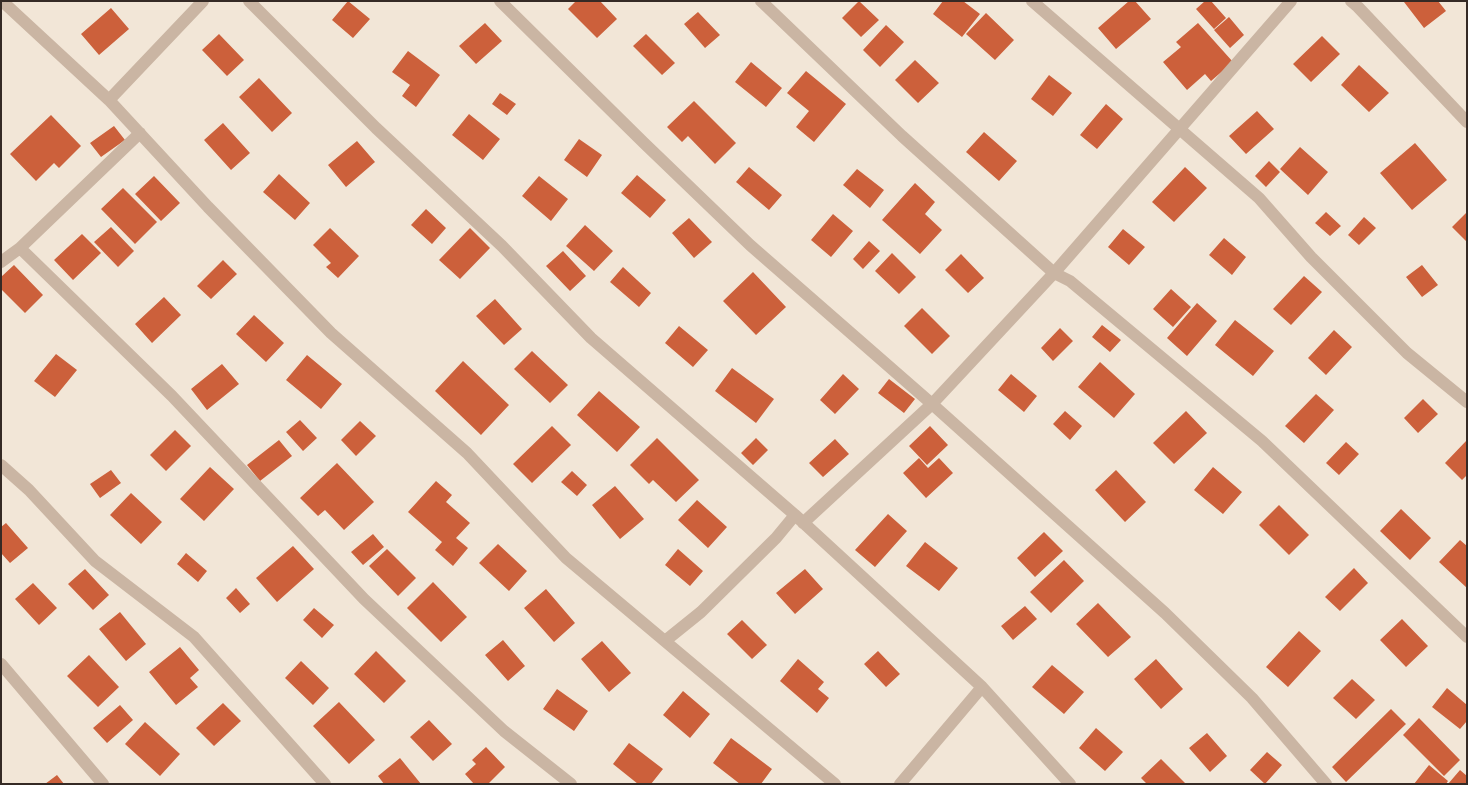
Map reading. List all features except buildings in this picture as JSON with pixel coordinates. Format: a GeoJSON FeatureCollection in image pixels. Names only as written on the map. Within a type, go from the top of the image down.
{"type":"FeatureCollection","features":[{"type":"Feature","properties":{"kind":"street"},"geometry":{"type":"LineString","coordinates":[[2,1],[109,100],[208,207],[331,333],[467,453],[566,558],[835,784]]}},
{"type":"Feature","properties":{"kind":"street"},"geometry":{"type":"LineString","coordinates":[[109,100],[203,1]]}},
{"type":"Feature","properties":{"kind":"street"},"geometry":{"type":"LineString","coordinates":[[249,1],[376,128],[502,246],[591,338],[799,519],[982,687],[1070,784]]}},
{"type":"Feature","properties":{"kind":"street"},"geometry":{"type":"LineString","coordinates":[[500,1],[750,245],[932,404],[1178,626],[1252,698],[1326,784]]}},
{"type":"Feature","properties":{"kind":"street"},"geometry":{"type":"LineString","coordinates":[[761,1],[902,136],[1054,273],[1070,281],[1262,441],[1467,637]]}},
{"type":"Feature","properties":{"kind":"street"},"geometry":{"type":"LineString","coordinates":[[1032,1],[1259,198],[1311,257],[1407,353],[1467,402]]}},
{"type":"Feature","properties":{"kind":"street"},"geometry":{"type":"LineString","coordinates":[[665,641],[701,612],[776,538],[932,404],[1054,273],[1291,1]]}},
{"type":"Feature","properties":{"kind":"street"},"geometry":{"type":"LineString","coordinates":[[1352,1],[1467,122]]}},
{"type":"Feature","properties":{"kind":"street"},"geometry":{"type":"LineString","coordinates":[[1,262],[20,248],[140,133]]}},
{"type":"Feature","properties":{"kind":"street"},"geometry":{"type":"LineString","coordinates":[[20,248],[172,396],[364,599],[504,731],[571,784]]}},
{"type":"Feature","properties":{"kind":"street"},"geometry":{"type":"LineString","coordinates":[[1,465],[29,490],[95,561],[194,637],[325,784]]}},
{"type":"Feature","properties":{"kind":"street"},"geometry":{"type":"LineString","coordinates":[[1,664],[103,784]]}},
{"type":"Feature","properties":{"kind":"street"},"geometry":{"type":"LineString","coordinates":[[900,784],[982,687]]}}]}
